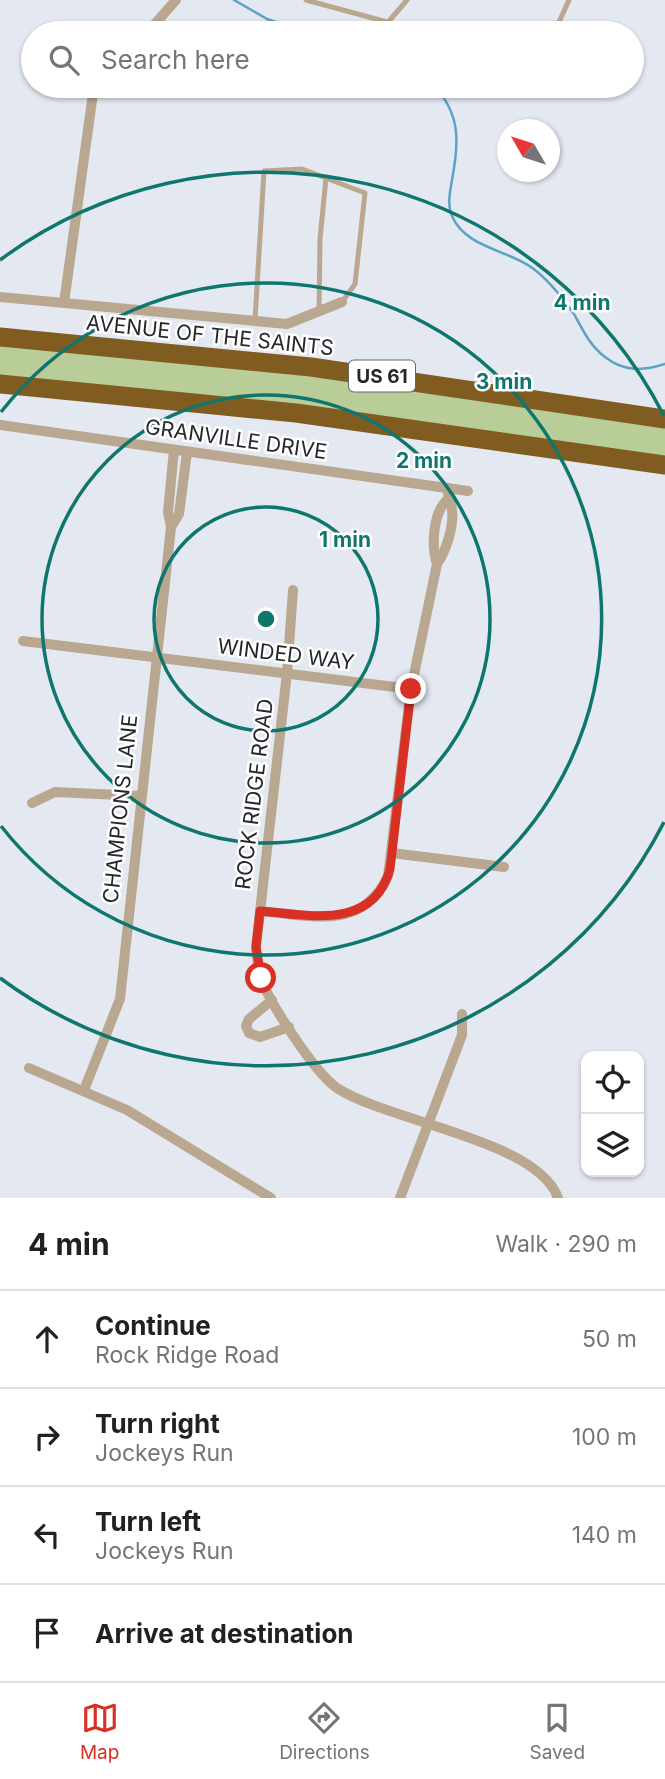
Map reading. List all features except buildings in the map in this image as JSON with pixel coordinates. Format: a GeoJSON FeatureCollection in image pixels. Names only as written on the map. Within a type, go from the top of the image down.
{"type":"FeatureCollection","features":[{"type":"Feature","properties":{"kind":"highway","name":"AVENUE OF THE SAINTS"},"geometry":{"type":"LineString","coordinates":[[0,337],[311,367],[665,419]]}},
{"type":"Feature","properties":{"kind":"highway","name":"US 61"},"geometry":{"type":"LineString","coordinates":[[0,384],[347,419],[665,465]]}},
{"type":"Feature","properties":{"kind":"street"},"geometry":{"type":"LineString","coordinates":[[158,21],[176,0]]}},
{"type":"Feature","properties":{"kind":"street"},"geometry":{"type":"LineString","coordinates":[[64,303],[92,98]]}},
{"type":"Feature","properties":{"kind":"street"},"geometry":{"type":"LineString","coordinates":[[0,297],[287,324],[342,302]]}},
{"type":"Feature","properties":{"kind":"street","name":"GRANVILLE DRIVE"},"geometry":{"type":"LineString","coordinates":[[0,425],[448,494],[468,491]]}},
{"type":"Feature","properties":{"kind":"street","name":"CHAMPIONS LANE"},"geometry":{"type":"LineString","coordinates":[[84,1090],[120,999],[171,527],[168,512],[174,450]]}},
{"type":"Feature","properties":{"kind":"street","name":"CHAMPIONS LANE"},"geometry":{"type":"LineString","coordinates":[[171,527],[179,514],[187,452]]}},
{"type":"Feature","properties":{"kind":"street"},"geometry":{"type":"LineString","coordinates":[[260,911],[334,917],[350,914],[379,894],[388,876],[411,689],[437,564],[446,552],[452,509],[448,494]]}},
{"type":"Feature","properties":{"kind":"street","name":"ROCK RIDGE ROAD"},"geometry":{"type":"LineString","coordinates":[[293,590],[287,673],[256,947],[261,978],[311,1060],[337,1088],[427,1125],[472,1139],[537,1169],[548,1179],[558,1198]]}},
{"type":"Feature","properties":{"kind":"street","name":"WINDED WAY"},"geometry":{"type":"LineString","coordinates":[[23,641],[411,689]]}},
{"type":"Feature","properties":{"kind":"street"},"geometry":{"type":"LineString","coordinates":[[32,803],[55,792],[141,796]]}},
{"type":"Feature","properties":{"kind":"street"},"geometry":{"type":"LineString","coordinates":[[392,853],[505,867]]}},
{"type":"Feature","properties":{"kind":"street"},"geometry":{"type":"LineString","coordinates":[[272,1000],[249,1019],[246,1026],[249,1032],[260,1037],[289,1027]]}},
{"type":"Feature","properties":{"kind":"street"},"geometry":{"type":"LineString","coordinates":[[400,1198],[462,1035],[462,1014]]}},
{"type":"Feature","properties":{"kind":"street"},"geometry":{"type":"LineString","coordinates":[[29,1068],[127,1110],[271,1198]]}},
{"type":"Feature","properties":{"kind":"lane"},"geometry":{"type":"LineString","coordinates":[[306,0],[386,21]]}},
{"type":"Feature","properties":{"kind":"lane"},"geometry":{"type":"LineString","coordinates":[[391,21],[407,0]]}},
{"type":"Feature","properties":{"kind":"lane"},"geometry":{"type":"LineString","coordinates":[[559,21],[569,0]]}},
{"type":"Feature","properties":{"kind":"lane"},"geometry":{"type":"LineString","coordinates":[[255,321],[264,171],[302,169],[365,193],[355,284],[342,302]]}},
{"type":"Feature","properties":{"kind":"lane"},"geometry":{"type":"LineString","coordinates":[[319,313],[320,239],[326,178]]}},
{"type":"Feature","properties":{"kind":"green space"},"geometry":{"type":"Polygon","coordinates":[[[0,346],[277,371],[665,427],[665,459],[0,378],[0,346]]]}},
{"type":"Feature","properties":{"kind":"waterway"},"geometry":{"type":"LineString","coordinates":[[234,0],[273,21]]}},
{"type":"Feature","properties":{"kind":"waterway"},"geometry":{"type":"LineString","coordinates":[[444,98],[456,130],[456,154],[449,203],[450,212],[458,226],[466,235],[521,261],[543,277],[574,314],[595,348],[612,362],[634,369],[665,364]]}},
{"type":"Feature","properties":{"kind":"route"},"geometry":{"type":"LineString","coordinates":[[261,978],[256,947],[260,911],[341,916],[358,911],[379,894],[384,885],[390,869],[411,689]]}}]}
